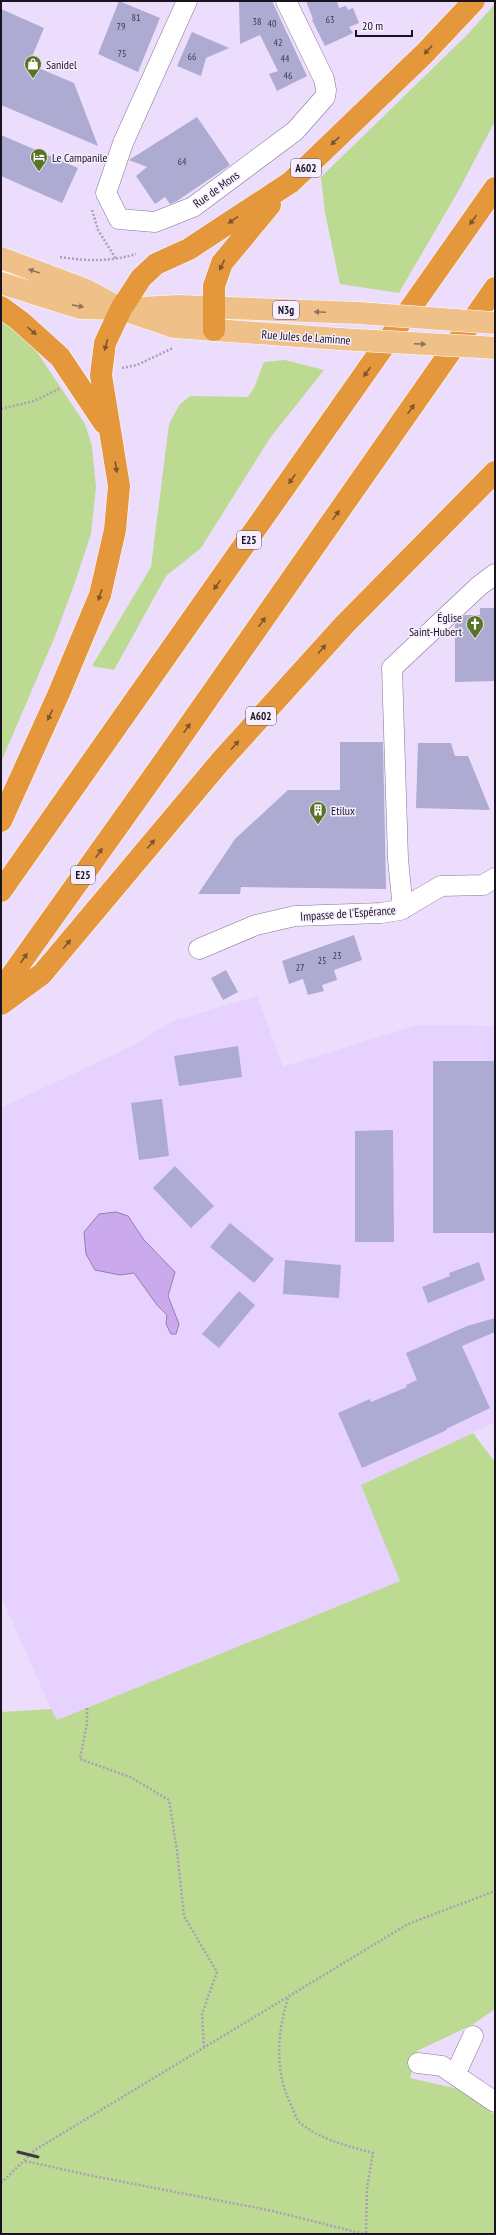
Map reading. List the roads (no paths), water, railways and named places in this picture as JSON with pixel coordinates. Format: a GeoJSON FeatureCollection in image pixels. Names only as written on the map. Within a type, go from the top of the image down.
{"type":"FeatureCollection","features":[{"type":"Feature","properties":{"kind":"highway","name":"A602"},"geometry":{"type":"LineString","coordinates":[[1,821],[59,693],[100,595],[115,530],[118,486],[108,429],[101,375],[105,343],[121,309],[141,278],[156,264],[189,249],[291,182],[424,54],[474,1]]}},
{"type":"Feature","properties":{"kind":"highway"},"geometry":{"type":"LineString","coordinates":[[214,330],[214,286],[222,263],[244,234],[291,182]]}},
{"type":"Feature","properties":{"kind":"highway","name":"E25"},"geometry":{"type":"LineString","coordinates":[[1,891],[495,188]]}},
{"type":"Feature","properties":{"kind":"highway","name":"E25"},"geometry":{"type":"LineString","coordinates":[[1,990],[170,754],[495,288]]}},
{"type":"Feature","properties":{"kind":"highway","name":"A602"},"geometry":{"type":"LineString","coordinates":[[1,306],[20,320],[60,357],[78,381],[108,429]]}},
{"type":"Feature","properties":{"kind":"highway","name":"A602"},"geometry":{"type":"LineString","coordinates":[[1,1004],[42,974],[220,762],[345,624],[495,472]]}},
{"type":"Feature","properties":{"kind":"main road","name":"Rue Jules de Laminne"},"geometry":{"type":"LineString","coordinates":[[1,258],[84,289],[175,337],[214,330],[339,339],[488,347]]}},
{"type":"Feature","properties":{"kind":"main road","name":"Rue Jules de Laminne"},"geometry":{"type":"LineString","coordinates":[[1,283],[80,308],[121,309],[178,306],[359,313],[495,323]]}},
{"type":"Feature","properties":{"kind":"street","name":"Rue de Mons"},"geometry":{"type":"LineString","coordinates":[[187,1],[123,143],[106,193],[119,219],[155,222],[193,207],[295,131],[326,97],[324,79],[286,1]]}},
{"type":"Feature","properties":{"kind":"street"},"geometry":{"type":"LineString","coordinates":[[402,909],[398,859],[392,668],[479,586],[495,574]]}},
{"type":"Feature","properties":{"kind":"street","name":"Impasse de l'Espérance"},"geometry":{"type":"LineString","coordinates":[[199,949],[256,925],[295,916],[381,913],[402,909],[441,886],[483,885],[495,878]]}},
{"type":"Feature","properties":{"kind":"street"},"geometry":{"type":"LineString","coordinates":[[454,2075],[473,2036]]}},
{"type":"Feature","properties":{"kind":"street"},"geometry":{"type":"LineString","coordinates":[[418,2063],[442,2066],[495,2102]]}},
{"type":"Feature","properties":{"kind":"railway"},"geometry":{"type":"LineString","coordinates":[[18,2152],[38,2157]]}},
{"type":"Feature","properties":{"kind":"place","name":"Sanidel"},"geometry":{"type":"Point","coordinates":[33,79]}},
{"type":"Feature","properties":{"kind":"place","name":"Le Campanile"},"geometry":{"type":"Point","coordinates":[39,172]}},
{"type":"Feature","properties":{"kind":"place","name":"Église Saint-Hubert"},"geometry":{"type":"Point","coordinates":[475,639]}},
{"type":"Feature","properties":{"kind":"place","name":"Etilux"},"geometry":{"type":"Point","coordinates":[318,825]}}]}
